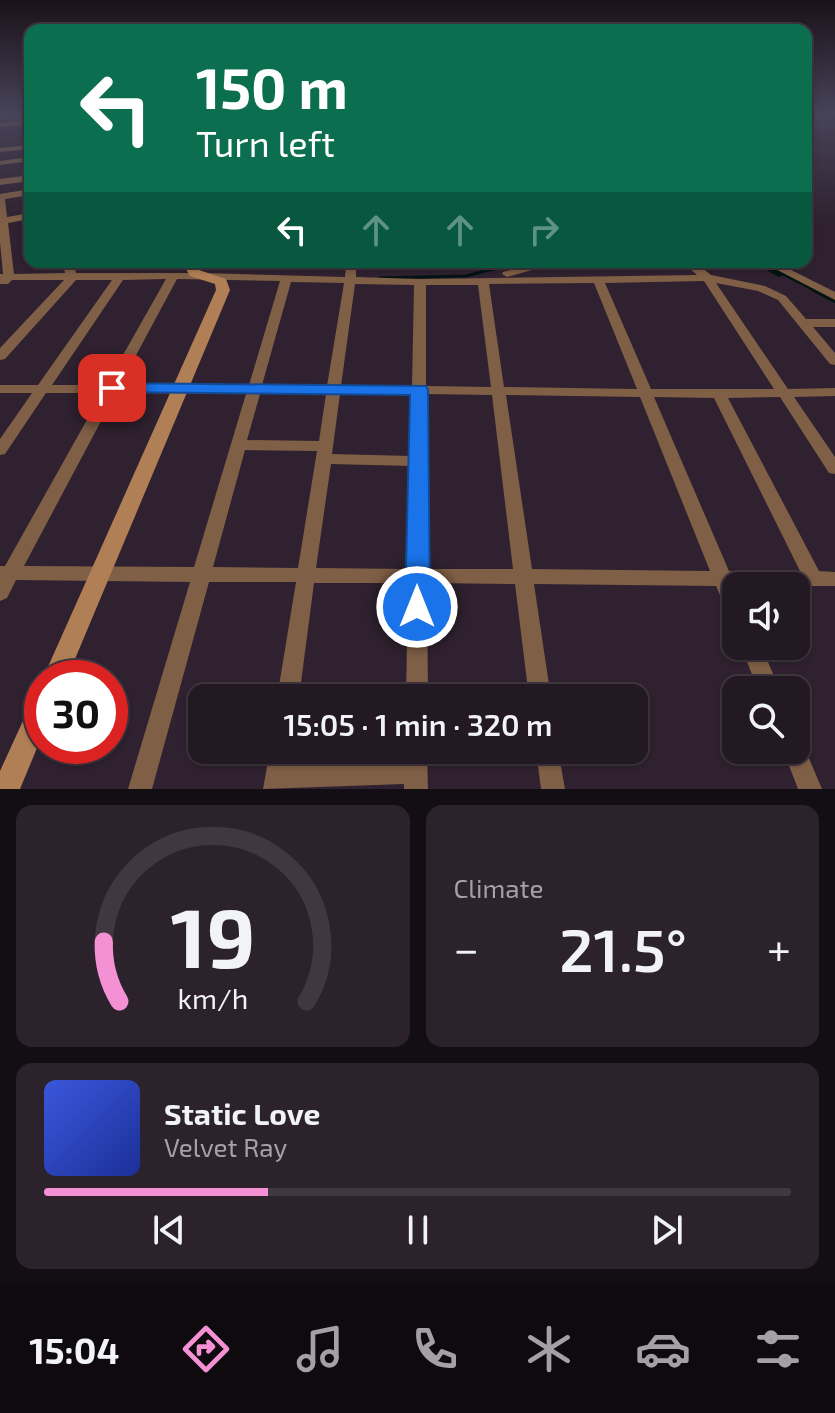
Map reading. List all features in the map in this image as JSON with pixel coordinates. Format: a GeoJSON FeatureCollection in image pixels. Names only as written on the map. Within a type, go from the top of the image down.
{"type":"FeatureCollection","features":[{"type":"Feature","properties":{"kind":"street"},"geometry":{"type":"LineString","coordinates":[[5,162],[13,180]]}},
{"type":"Feature","properties":{"kind":"street"},"geometry":{"type":"LineString","coordinates":[[0,182],[24,179]]}},
{"type":"Feature","properties":{"kind":"street"},"geometry":{"type":"LineString","coordinates":[[0,287],[4,263],[0,197],[24,193]]}},
{"type":"Feature","properties":{"kind":"street"},"geometry":{"type":"LineString","coordinates":[[2,224],[24,218]]}},
{"type":"Feature","properties":{"kind":"street"},"geometry":{"type":"LineString","coordinates":[[2,224],[24,224]]}},
{"type":"Feature","properties":{"kind":"street"},"geometry":{"type":"LineString","coordinates":[[70,268],[72,278]]}},
{"type":"Feature","properties":{"kind":"street"},"geometry":{"type":"LineString","coordinates":[[129,268],[133,278]]}},
{"type":"Feature","properties":{"kind":"street"},"geometry":{"type":"LineString","coordinates":[[4,277],[118,279],[173,276],[191,268]]}},
{"type":"Feature","properties":{"kind":"street"},"geometry":{"type":"LineString","coordinates":[[63,660],[223,290],[221,282],[198,268]]}},
{"type":"Feature","properties":{"kind":"street"},"geometry":{"type":"LineString","coordinates":[[209,268],[286,279],[420,282],[707,278],[761,288],[782,298],[835,361]]}},
{"type":"Feature","properties":{"kind":"street"},"geometry":{"type":"LineString","coordinates":[[290,684],[351,268]]}},
{"type":"Feature","properties":{"kind":"street"},"geometry":{"type":"LineString","coordinates":[[483,280],[531,268]]}},
{"type":"Feature","properties":{"kind":"street"},"geometry":{"type":"LineString","coordinates":[[695,268],[707,278],[835,469]]}},
{"type":"Feature","properties":{"kind":"street"},"geometry":{"type":"LineString","coordinates":[[779,268],[835,297]]}},
{"type":"Feature","properties":{"kind":"street"},"geometry":{"type":"LineString","coordinates":[[0,593],[6,573],[173,276]]}},
{"type":"Feature","properties":{"kind":"street"},"geometry":{"type":"LineString","coordinates":[[0,356],[72,278]]}},
{"type":"Feature","properties":{"kind":"street"},"geometry":{"type":"LineString","coordinates":[[3,441],[118,279]]}},
{"type":"Feature","properties":{"kind":"street"},"geometry":{"type":"LineString","coordinates":[[140,789],[286,279]]}},
{"type":"Feature","properties":{"kind":"street"},"geometry":{"type":"LineString","coordinates":[[6,573],[722,577],[598,279]]}},
{"type":"Feature","properties":{"kind":"street"},"geometry":{"type":"LineString","coordinates":[[483,280],[538,684]]}},
{"type":"Feature","properties":{"kind":"street"},"geometry":{"type":"LineString","coordinates":[[417,684],[420,282]]}},
{"type":"Feature","properties":{"kind":"street"},"geometry":{"type":"LineString","coordinates":[[805,323],[835,323]]}},
{"type":"Feature","properties":{"kind":"street"},"geometry":{"type":"LineString","coordinates":[[0,389],[498,390],[719,394],[835,392]]}},
{"type":"Feature","properties":{"kind":"street"},"geometry":{"type":"LineString","coordinates":[[719,394],[813,578]]}},
{"type":"Feature","properties":{"kind":"street"},"geometry":{"type":"LineString","coordinates":[[240,445],[419,461]]}},
{"type":"Feature","properties":{"kind":"street"},"geometry":{"type":"LineString","coordinates":[[810,578],[835,579]]}},
{"type":"Feature","properties":{"kind":"street"},"geometry":{"type":"LineString","coordinates":[[6,789],[24,748]]}},
{"type":"Feature","properties":{"kind":"street"},"geometry":{"type":"LineString","coordinates":[[549,764],[553,789]]}},
{"type":"Feature","properties":{"kind":"street"},"geometry":{"type":"LineString","coordinates":[[800,764],[810,789]]}},
{"type":"Feature","properties":{"kind":"street"},"geometry":{"type":"LineString","coordinates":[[276,782],[416,770]]}},
{"type":"Feature","properties":{"kind":"waterway"},"geometry":{"type":"LineString","coordinates":[[380,278],[466,276],[497,268]]}},
{"type":"Feature","properties":{"kind":"waterway"},"geometry":{"type":"LineString","coordinates":[[771,268],[779,272]]}},
{"type":"Feature","properties":{"kind":"waterway"},"geometry":{"type":"LineString","coordinates":[[779,272],[818,292]]}},
{"type":"Feature","properties":{"kind":"waterway"},"geometry":{"type":"LineString","coordinates":[[814,290],[835,301]]}},
{"type":"Feature","properties":{"kind":"route"},"geometry":{"type":"LineString","coordinates":[[112,388],[419,390],[417,607]]}}]}
